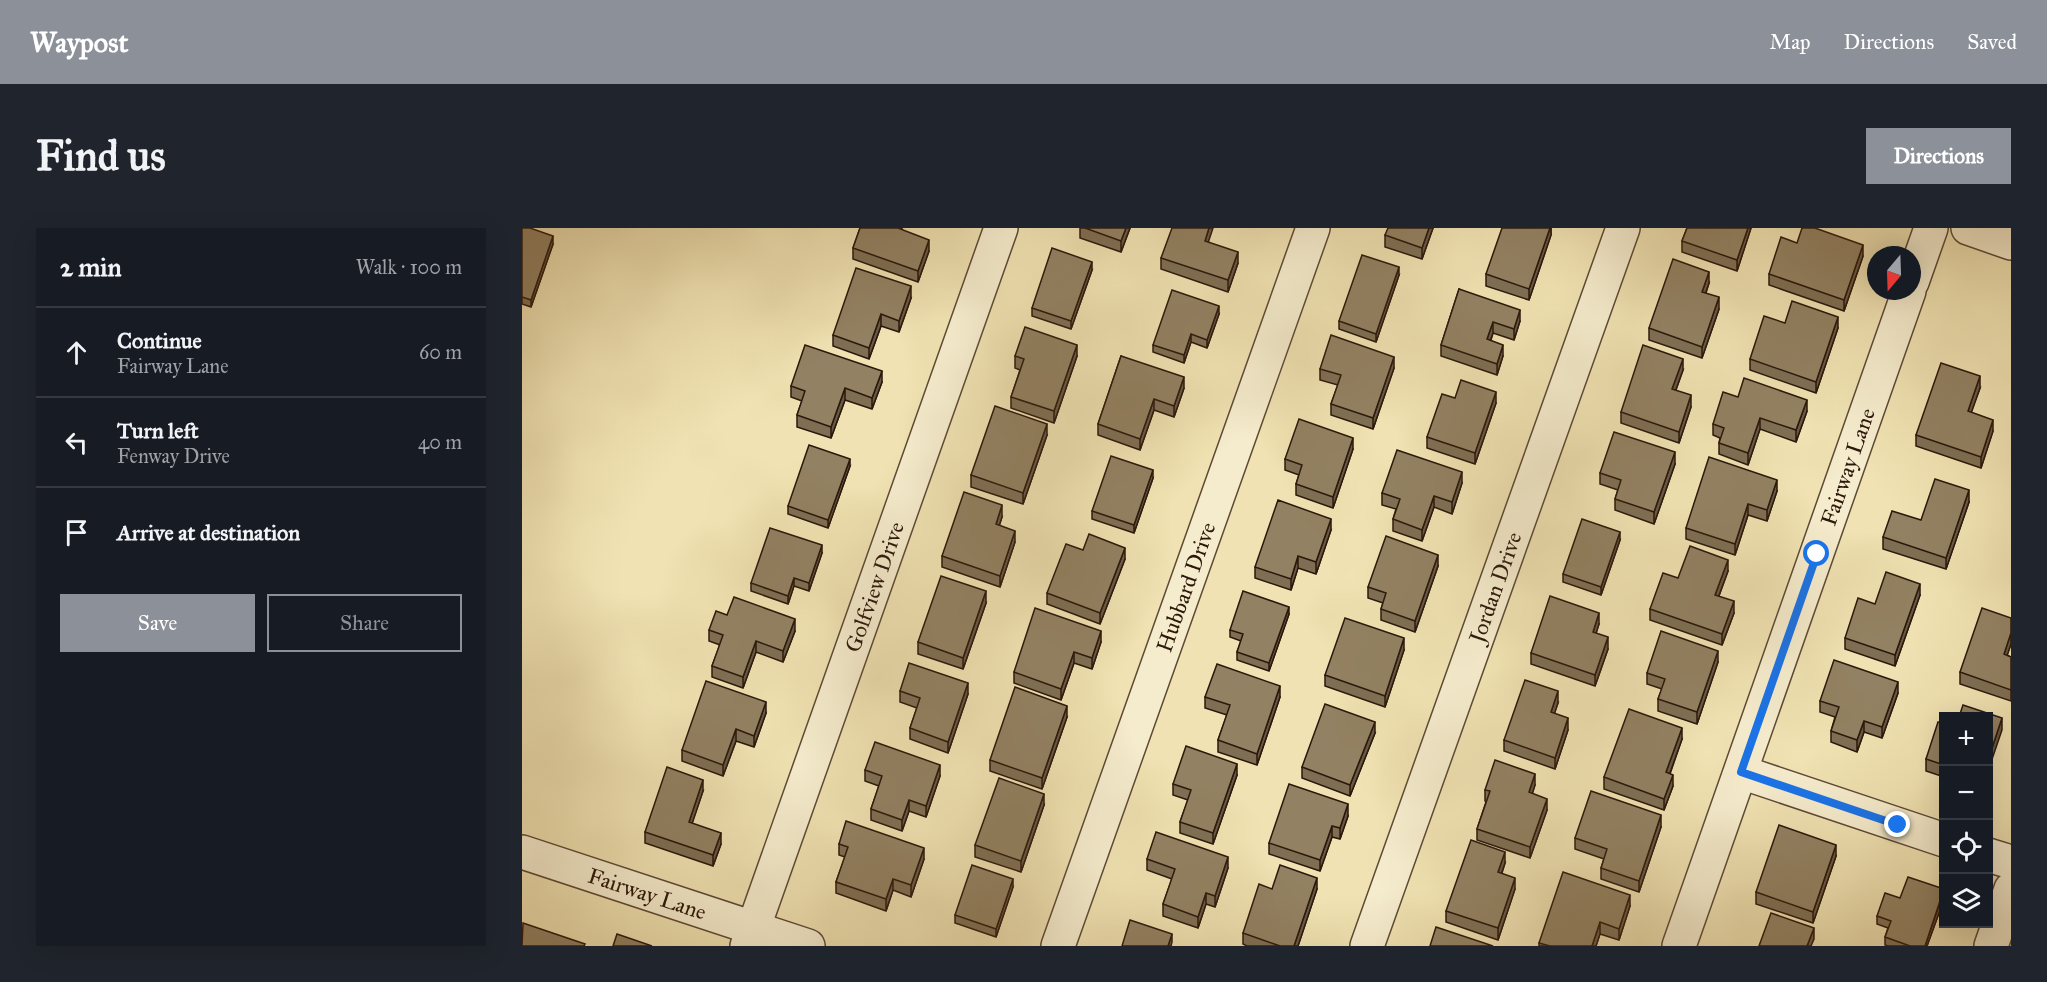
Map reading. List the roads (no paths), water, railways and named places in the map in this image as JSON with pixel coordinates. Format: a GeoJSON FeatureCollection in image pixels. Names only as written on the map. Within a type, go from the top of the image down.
{"type":"FeatureCollection","features":[{"type":"Feature","properties":{"kind":"street","name":"Golfview Drive"},"geometry":{"type":"LineString","coordinates":[[750,937],[1000,228]]}},
{"type":"Feature","properties":{"kind":"street","name":"Hubbard Drive"},"geometry":{"type":"LineString","coordinates":[[1058,946],[1312,228]]}},
{"type":"Feature","properties":{"kind":"street","name":"Jordan Drive"},"geometry":{"type":"LineString","coordinates":[[1367,946],[1623,228]]}},
{"type":"Feature","properties":{"kind":"street"},"geometry":{"type":"LineString","coordinates":[[1921,256],[1931,228]]}},
{"type":"Feature","properties":{"kind":"street"},"geometry":{"type":"LineString","coordinates":[[1968,228],[2011,243]]}},
{"type":"Feature","properties":{"kind":"street","name":"Fairway Lane"},"geometry":{"type":"LineString","coordinates":[[1679,946],[1906,300]]}},
{"type":"Feature","properties":{"kind":"street"},"geometry":{"type":"LineString","coordinates":[[1741,772],[1939,838]]}},
{"type":"Feature","properties":{"kind":"street","name":"Fairway Lane"},"geometry":{"type":"LineString","coordinates":[[522,852],[750,937],[808,946]]}},
{"type":"Feature","properties":{"kind":"street"},"geometry":{"type":"LineString","coordinates":[[1993,856],[2011,862]]}},
{"type":"Feature","properties":{"kind":"street"},"geometry":{"type":"LineString","coordinates":[[1991,946],[2011,889]]}}]}
